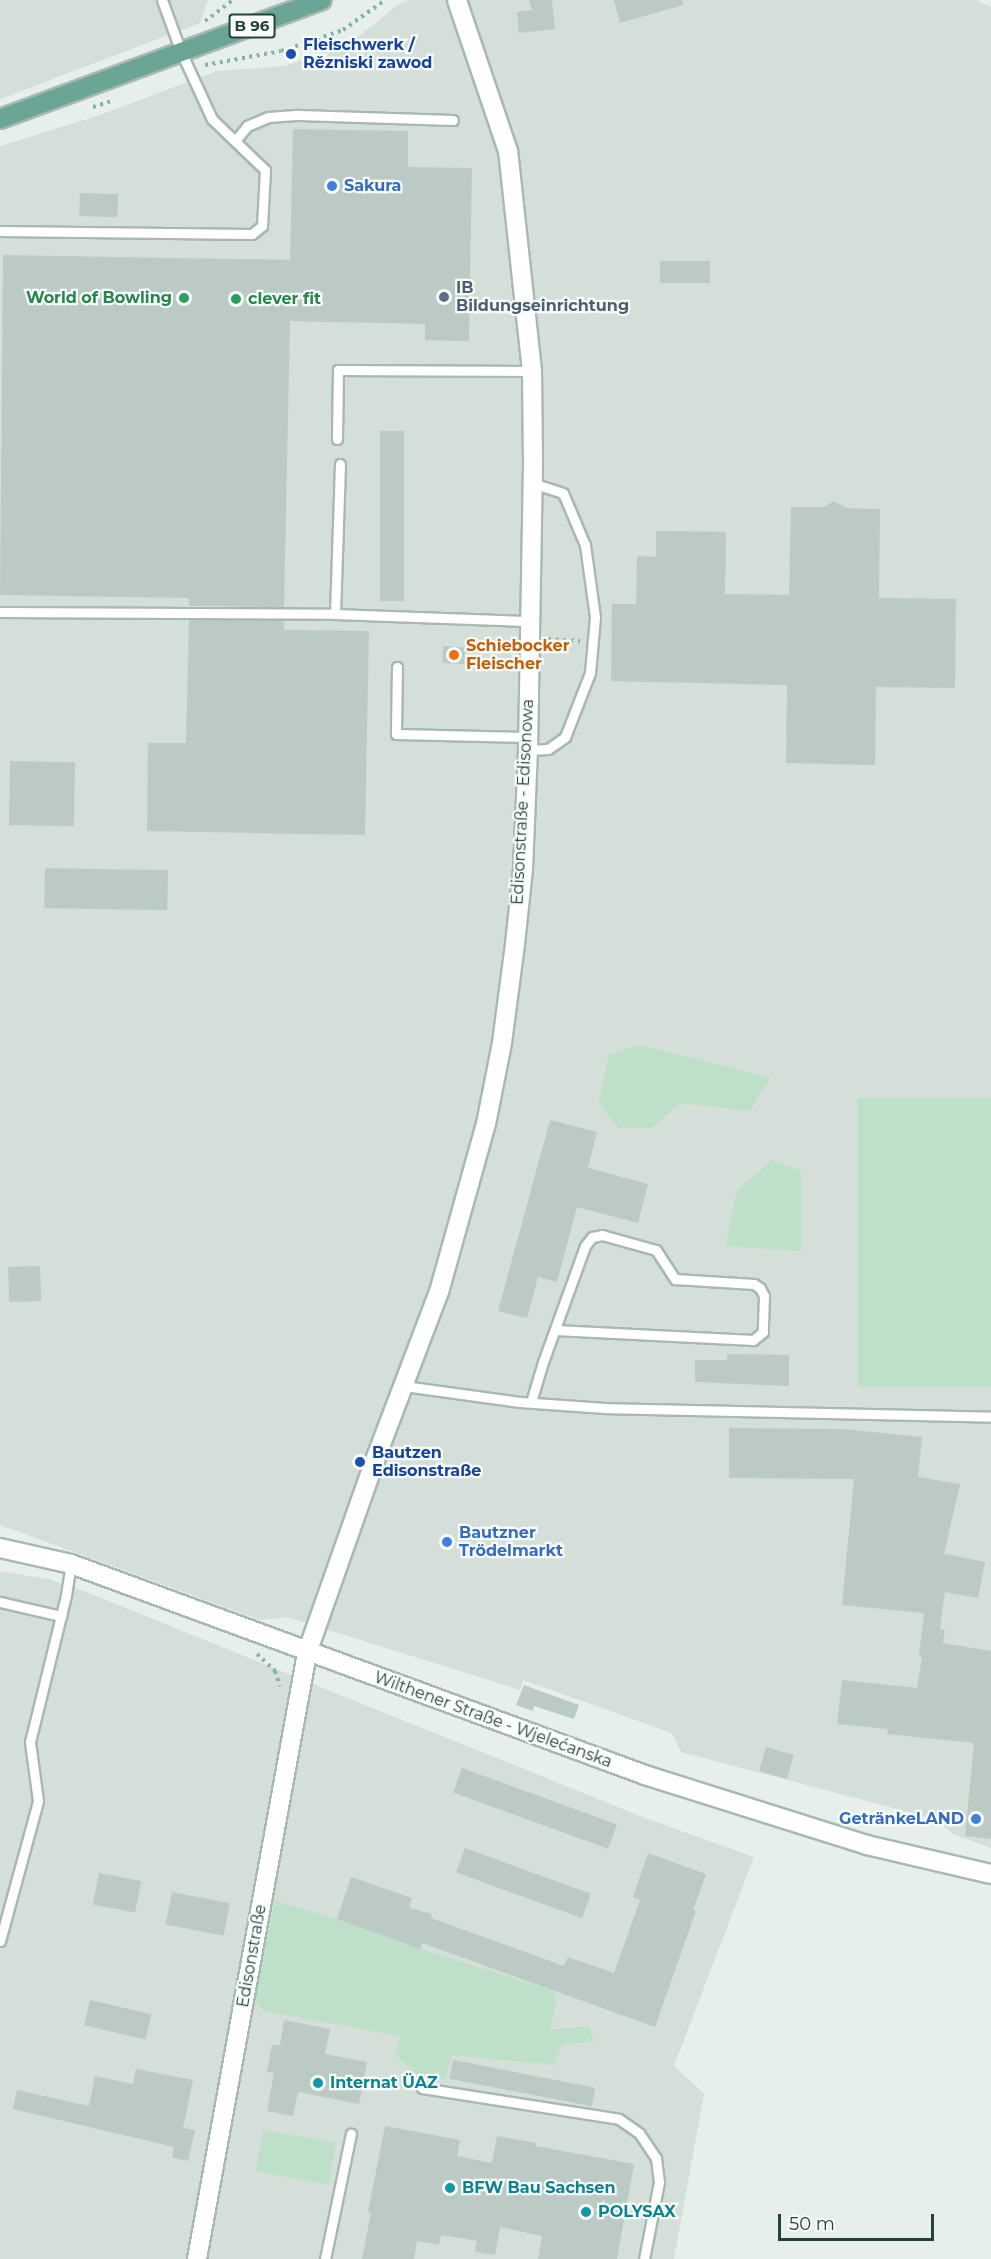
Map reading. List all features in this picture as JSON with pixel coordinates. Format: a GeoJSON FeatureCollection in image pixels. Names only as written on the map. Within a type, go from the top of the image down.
{"type":"FeatureCollection","features":[{"type":"Feature","properties":{"kind":"main road","name":"B 96"},"geometry":{"type":"LineString","coordinates":[[0,119],[322,0]]}},
{"type":"Feature","properties":{"kind":"street","name":"Edisonstraße - Edisonowa"},"geometry":{"type":"LineString","coordinates":[[307,1653],[372,1468],[439,1292],[464,1207],[486,1124],[502,1043],[523,868],[533,483],[532,371],[508,151],[457,0]]}},
{"type":"Feature","properties":{"kind":"street","name":"Wilthener Straße - Wjelećanska"},"geometry":{"type":"LineString","coordinates":[[0,1548],[71,1564],[307,1653],[645,1775],[867,1845],[991,1874]]}},
{"type":"Feature","properties":{"kind":"street","name":"Edisonstraße"},"geometry":{"type":"LineString","coordinates":[[197,2259],[307,1653]]}},
{"type":"Feature","properties":{"kind":"lane"},"geometry":{"type":"LineString","coordinates":[[0,231],[252,234],[258,231],[264,219],[265,170],[212,119],[181,52],[162,0]]}},
{"type":"Feature","properties":{"kind":"lane"},"geometry":{"type":"LineString","coordinates":[[235,141],[248,126],[268,117],[299,115],[453,120]]}},
{"type":"Feature","properties":{"kind":"lane"},"geometry":{"type":"LineString","coordinates":[[337,439],[338,370],[532,371]]}},
{"type":"Feature","properties":{"kind":"lane"},"geometry":{"type":"LineString","coordinates":[[335,614],[340,464]]}},
{"type":"Feature","properties":{"kind":"lane"},"geometry":{"type":"LineString","coordinates":[[397,667],[396,734],[527,744],[548,749],[565,737],[590,673],[594,617],[585,545],[563,493],[533,483]]}},
{"type":"Feature","properties":{"kind":"lane"},"geometry":{"type":"LineString","coordinates":[[0,612],[335,614],[530,630]]}},
{"type":"Feature","properties":{"kind":"lane"},"geometry":{"type":"LineString","coordinates":[[531,1402],[555,1330],[585,1246],[592,1237],[602,1235],[656,1250],[675,1279],[754,1284],[760,1288],[764,1296],[763,1332],[753,1340],[555,1330]]}},
{"type":"Feature","properties":{"kind":"lane"},"geometry":{"type":"LineString","coordinates":[[404,1386],[531,1402],[605,1408],[991,1417]]}},
{"type":"Feature","properties":{"kind":"lane"},"geometry":{"type":"LineString","coordinates":[[0,1941],[38,1801],[30,1742],[61,1616],[71,1564]]}},
{"type":"Feature","properties":{"kind":"lane"},"geometry":{"type":"LineString","coordinates":[[0,1602],[61,1616]]}},
{"type":"Feature","properties":{"kind":"lane"},"geometry":{"type":"LineString","coordinates":[[422,2088],[619,2119],[639,2133],[656,2158],[659,2182],[644,2259]]}},
{"type":"Feature","properties":{"kind":"lane"},"geometry":{"type":"LineString","coordinates":[[325,2259],[351,2134]]}},
{"type":"Feature","properties":{"kind":"path"},"geometry":{"type":"LineString","coordinates":[[378,1],[385,0]]}},
{"type":"Feature","properties":{"kind":"path"},"geometry":{"type":"LineString","coordinates":[[530,630],[592,641]]}},
{"type":"Feature","properties":{"kind":"path"},"geometry":{"type":"LineString","coordinates":[[249,1650],[275,1671],[282,1692]]}},
{"type":"Feature","properties":{"kind":"shaded area"},"geometry":{"type":"Polygon","coordinates":[[[0,0],[208,0],[200,23],[0,99],[0,0]]]}},
{"type":"Feature","properties":{"kind":"shaded area"},"geometry":{"type":"Polygon","coordinates":[[[410,0],[976,0],[991,7],[991,1848],[953,1834],[935,1819],[681,1752],[672,1733],[523,1680],[520,1690],[287,1617],[260,1620],[0,1525],[0,146],[97,116],[217,71],[285,66],[349,44],[399,4],[410,0]]]}},
{"type":"Feature","properties":{"kind":"shaded area"},"geometry":{"type":"Polygon","coordinates":[[[0,1571],[48,1579],[86,1592],[645,1818],[754,1857],[674,2066],[704,2094],[674,2259],[0,2259],[0,1571]]]}},
{"type":"Feature","properties":{"kind":"green space"},"geometry":{"type":"Polygon","coordinates":[[[639,1045],[770,1078],[750,1111],[680,1103],[652,1128],[618,1128],[599,1102],[609,1055],[639,1045]]]}},
{"type":"Feature","properties":{"kind":"green space"},"geometry":{"type":"Polygon","coordinates":[[[858,1098],[991,1098],[991,1387],[858,1387],[858,1098]]]}},
{"type":"Feature","properties":{"kind":"green space"},"geometry":{"type":"Polygon","coordinates":[[[772,1160],[801,1171],[801,1251],[726,1246],[737,1190],[772,1160]]]}},
{"type":"Feature","properties":{"kind":"green space"},"geometry":{"type":"Polygon","coordinates":[[[275,1901],[337,1919],[420,1949],[555,1991],[556,2002],[550,2030],[588,2026],[594,2041],[562,2045],[554,2065],[453,2055],[445,2079],[419,2077],[395,2053],[400,2036],[264,2011],[254,1999],[275,1901]]]}},
{"type":"Feature","properties":{"kind":"green space"},"geometry":{"type":"Polygon","coordinates":[[[263,2130],[336,2143],[329,2184],[256,2171],[263,2130]]]}},
{"type":"Feature","properties":{"kind":"building"},"geometry":{"type":"Polygon","coordinates":[[[529,0],[552,0],[555,29],[519,33],[517,12],[532,10],[529,0]]]}},
{"type":"Feature","properties":{"kind":"building"},"geometry":{"type":"Polygon","coordinates":[[[614,0],[682,0],[683,5],[620,23],[614,0]]]}},
{"type":"Feature","properties":{"kind":"building"},"geometry":{"type":"Polygon","coordinates":[[[293,129],[408,131],[408,167],[472,168],[469,341],[425,340],[425,324],[290,321],[284,607],[189,606],[189,598],[0,595],[3,255],[290,260],[293,129]]]}},
{"type":"Feature","properties":{"kind":"building"},"geometry":{"type":"Polygon","coordinates":[[[80,193],[118,194],[117,217],[79,216],[80,193]]]}},
{"type":"Feature","properties":{"kind":"building"},"geometry":{"type":"Polygon","coordinates":[[[660,261],[710,261],[710,283],[660,283],[660,261]]]}},
{"type":"Feature","properties":{"kind":"building"},"geometry":{"type":"Polygon","coordinates":[[[380,431],[404,431],[404,601],[380,601],[380,431]]]}},
{"type":"Feature","properties":{"kind":"building"},"geometry":{"type":"Polygon","coordinates":[[[834,501],[847,508],[880,509],[879,598],[956,599],[955,688],[876,687],[875,765],[786,763],[787,685],[611,681],[612,604],[636,604],[637,556],[656,557],[656,531],[726,532],[725,594],[789,595],[791,507],[824,507],[834,501]]]}},
{"type":"Feature","properties":{"kind":"building"},"geometry":{"type":"Polygon","coordinates":[[[189,620],[284,620],[284,630],[369,631],[365,835],[147,831],[148,743],[186,743],[189,620]]]}},
{"type":"Feature","properties":{"kind":"building","name":"Schiebocker Fleischer"},"geometry":{"type":"Polygon","coordinates":[[[443,646],[465,647],[464,664],[442,663],[443,646]]]}},
{"type":"Feature","properties":{"kind":"building"},"geometry":{"type":"Polygon","coordinates":[[[10,761],[75,762],[74,826],[9,825],[10,761]]]}},
{"type":"Feature","properties":{"kind":"building"},"geometry":{"type":"Polygon","coordinates":[[[45,868],[168,870],[167,910],[44,908],[45,868]]]}},
{"type":"Feature","properties":{"kind":"building"},"geometry":{"type":"Polygon","coordinates":[[[550,1120],[597,1132],[588,1168],[648,1184],[638,1223],[577,1207],[557,1282],[538,1277],[527,1318],[498,1311],[550,1120]]]}},
{"type":"Feature","properties":{"kind":"building"},"geometry":{"type":"Polygon","coordinates":[[[40,1266],[41,1301],[9,1302],[8,1267],[40,1266]]]}},
{"type":"Feature","properties":{"kind":"building"},"geometry":{"type":"Polygon","coordinates":[[[727,1354],[789,1355],[789,1386],[695,1382],[695,1360],[727,1360],[727,1354]]]}},
{"type":"Feature","properties":{"kind":"building"},"geometry":{"type":"Polygon","coordinates":[[[729,1428],[843,1429],[922,1437],[918,1477],[960,1484],[944,1554],[985,1562],[978,1598],[945,1592],[940,1629],[945,1630],[943,1643],[991,1651],[991,1839],[965,1836],[974,1743],[887,1734],[888,1729],[837,1724],[842,1680],[917,1688],[922,1657],[919,1656],[924,1613],[842,1605],[854,1479],[729,1478],[729,1428]]]}},
{"type":"Feature","properties":{"kind":"building"},"geometry":{"type":"Polygon","coordinates":[[[524,1685],[579,1705],[574,1719],[534,1706],[533,1711],[516,1705],[524,1685]]]}},
{"type":"Feature","properties":{"kind":"building"},"geometry":{"type":"Polygon","coordinates":[[[766,1747],[794,1755],[787,1779],[759,1771],[766,1747]]]}},
{"type":"Feature","properties":{"kind":"building"},"geometry":{"type":"Polygon","coordinates":[[[462,1768],[617,1824],[608,1849],[453,1792],[462,1768]]]}},
{"type":"Feature","properties":{"kind":"building"},"geometry":{"type":"Polygon","coordinates":[[[465,1848],[591,1894],[582,1918],[456,1872],[465,1848]]]}},
{"type":"Feature","properties":{"kind":"building"},"geometry":{"type":"Polygon","coordinates":[[[648,1853],[706,1874],[693,1910],[696,1911],[655,2027],[422,1943],[420,1949],[337,1919],[351,1877],[412,1898],[409,1908],[432,1914],[431,1918],[564,1966],[568,1957],[614,1973],[640,1900],[633,1897],[648,1853]]]}},
{"type":"Feature","properties":{"kind":"building"},"geometry":{"type":"Polygon","coordinates":[[[99,1873],[141,1881],[135,1913],[93,1904],[99,1873]]]}},
{"type":"Feature","properties":{"kind":"building"},"geometry":{"type":"Polygon","coordinates":[[[172,1892],[230,1903],[224,1936],[166,1924],[172,1892]]]}},
{"type":"Feature","properties":{"kind":"building"},"geometry":{"type":"Polygon","coordinates":[[[90,2000],[151,2014],[146,2040],[84,2025],[90,2000]]]}},
{"type":"Feature","properties":{"kind":"building","name":"Internat ÜAZ"},"geometry":{"type":"Polygon","coordinates":[[[284,2020],[330,2029],[325,2054],[367,2062],[359,2104],[298,2092],[293,2116],[267,2111],[274,2073],[267,2072],[272,2045],[280,2045],[284,2020]]]}},
{"type":"Feature","properties":{"kind":"building"},"geometry":{"type":"Polygon","coordinates":[[[453,2060],[595,2088],[592,2106],[449,2079],[453,2060]]]}},
{"type":"Feature","properties":{"kind":"building"},"geometry":{"type":"Polygon","coordinates":[[[136,2069],[193,2080],[183,2128],[195,2130],[188,2161],[172,2158],[174,2147],[13,2109],[17,2090],[89,2106],[95,2076],[133,2084],[136,2069]]]}},
{"type":"Feature","properties":{"kind":"building","name":"BFW Bau Sachsen"},"geometry":{"type":"Polygon","coordinates":[[[385,2126],[460,2140],[457,2156],[492,2163],[497,2136],[536,2143],[535,2146],[634,2164],[617,2259],[538,2259],[542,2236],[500,2227],[495,2255],[475,2252],[477,2241],[441,2235],[439,2245],[417,2241],[414,2259],[362,2259],[371,2213],[368,2212],[385,2126]]]}},
{"type":"Feature","properties":{"kind":"place","name":"Fleischwerk / Rězniski zawod"},"geometry":{"type":"Point","coordinates":[291,54]}},
{"type":"Feature","properties":{"kind":"place","name":"Sakura"},"geometry":{"type":"Point","coordinates":[332,186]}},
{"type":"Feature","properties":{"kind":"place","name":"IB Bildungseinrichtung"},"geometry":{"type":"Point","coordinates":[444,297]}},
{"type":"Feature","properties":{"kind":"place","name":"World of Bowling"},"geometry":{"type":"Point","coordinates":[184,298]}},
{"type":"Feature","properties":{"kind":"place","name":"clever fit"},"geometry":{"type":"Point","coordinates":[236,299]}},
{"type":"Feature","properties":{"kind":"place","name":"Schiebocker Fleischer"},"geometry":{"type":"Point","coordinates":[454,655]}},
{"type":"Feature","properties":{"kind":"place","name":"Bautzen Edisonstraße"},"geometry":{"type":"Point","coordinates":[360,1462]}},
{"type":"Feature","properties":{"kind":"place","name":"Bautzner Trödelmarkt"},"geometry":{"type":"Point","coordinates":[447,1542]}},
{"type":"Feature","properties":{"kind":"place","name":"GetränkeLAND"},"geometry":{"type":"Point","coordinates":[976,1819]}},
{"type":"Feature","properties":{"kind":"place","name":"Internat ÜAZ"},"geometry":{"type":"Point","coordinates":[318,2083]}},
{"type":"Feature","properties":{"kind":"place","name":"BFW Bau Sachsen"},"geometry":{"type":"Point","coordinates":[450,2188]}},
{"type":"Feature","properties":{"kind":"place","name":"POLYSAX"},"geometry":{"type":"Point","coordinates":[586,2212]}}]}
